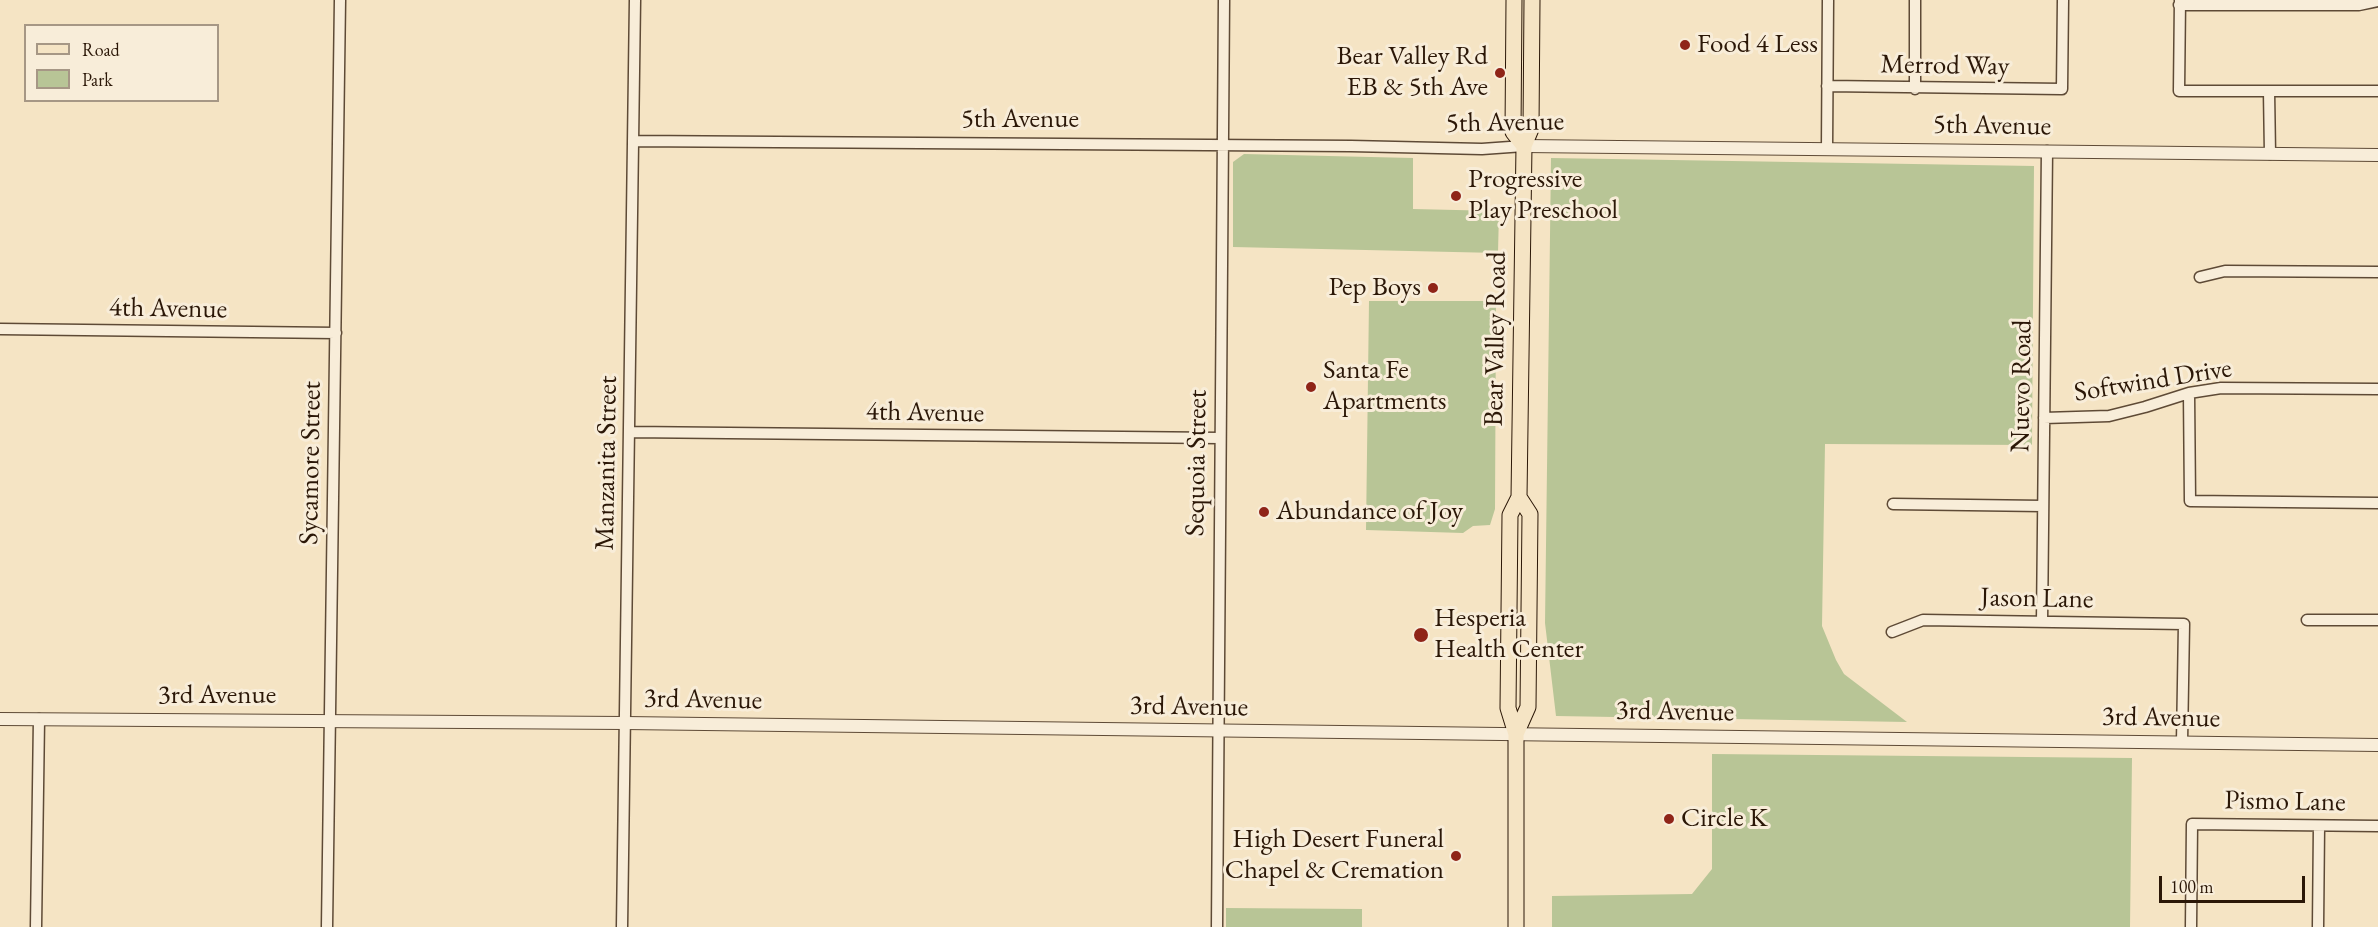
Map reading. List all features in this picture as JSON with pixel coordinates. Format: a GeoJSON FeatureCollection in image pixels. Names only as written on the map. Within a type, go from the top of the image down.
{"type":"FeatureCollection","features":[{"type":"Feature","properties":{"kind":"main road","name":"Bear Valley Road"},"geometry":{"type":"LineString","coordinates":[[1514,0],[1514,132],[1524,146]]}},
{"type":"Feature","properties":{"kind":"main road","name":"Bear Valley Road"},"geometry":{"type":"LineString","coordinates":[[1516,927],[1516,734],[1508,708],[1510,515],[1519,497],[1524,146],[1531,129],[1532,0]]}},
{"type":"Feature","properties":{"kind":"street","name":"Sycamore Street"},"geometry":{"type":"LineString","coordinates":[[327,927],[340,0]]}},
{"type":"Feature","properties":{"kind":"street","name":"Manzanita Street"},"geometry":{"type":"LineString","coordinates":[[622,927],[635,0]]}},
{"type":"Feature","properties":{"kind":"street","name":"Sequoia Street"},"geometry":{"type":"LineString","coordinates":[[1217,927],[1224,0]]}},
{"type":"Feature","properties":{"kind":"street"},"geometry":{"type":"LineString","coordinates":[[1827,149],[1828,0]]}},
{"type":"Feature","properties":{"kind":"street"},"geometry":{"type":"LineString","coordinates":[[1915,0],[1915,89]]}},
{"type":"Feature","properties":{"kind":"street","name":"Merrod Way"},"geometry":{"type":"LineString","coordinates":[[1827,86],[1915,89],[2062,89],[2063,0]]}},
{"type":"Feature","properties":{"kind":"street"},"geometry":{"type":"LineString","coordinates":[[2378,1],[2359,5],[2180,3],[2179,91],[2378,91]]}},
{"type":"Feature","properties":{"kind":"street"},"geometry":{"type":"LineString","coordinates":[[2270,92],[2270,154]]}},
{"type":"Feature","properties":{"kind":"street","name":"5th Avenue"},"geometry":{"type":"LineString","coordinates":[[633,141],[1482,149],[1524,146],[2378,155]]}},
{"type":"Feature","properties":{"kind":"street","name":"Nuevo Road"},"geometry":{"type":"LineString","coordinates":[[2042,622],[2047,151]]}},
{"type":"Feature","properties":{"kind":"street"},"geometry":{"type":"LineString","coordinates":[[2200,278],[2225,271],[2378,272]]}},
{"type":"Feature","properties":{"kind":"street","name":"4th Avenue"},"geometry":{"type":"LineString","coordinates":[[0,329],[336,333]]}},
{"type":"Feature","properties":{"kind":"street","name":"Softwind Drive"},"geometry":{"type":"LineString","coordinates":[[2044,418],[2109,416],[2189,393],[2221,388],[2378,389]]}},
{"type":"Feature","properties":{"kind":"street"},"geometry":{"type":"LineString","coordinates":[[2189,393],[2190,501],[2378,503]]}},
{"type":"Feature","properties":{"kind":"street","name":"4th Avenue"},"geometry":{"type":"LineString","coordinates":[[630,432],[1220,438]]}},
{"type":"Feature","properties":{"kind":"street"},"geometry":{"type":"LineString","coordinates":[[1893,504],[2043,506]]}},
{"type":"Feature","properties":{"kind":"street","name":"Jason Lane"},"geometry":{"type":"LineString","coordinates":[[1892,632],[1923,620],[2184,624],[2182,742]]}},
{"type":"Feature","properties":{"kind":"street"},"geometry":{"type":"LineString","coordinates":[[2307,620],[2378,620]]}},
{"type":"Feature","properties":{"kind":"street","name":"3rd Avenue"},"geometry":{"type":"LineString","coordinates":[[0,719],[625,723],[2378,745]]}},
{"type":"Feature","properties":{"kind":"street"},"geometry":{"type":"LineString","coordinates":[[36,927],[39,719]]}},
{"type":"Feature","properties":{"kind":"street","name":"Pismo Lane"},"geometry":{"type":"LineString","coordinates":[[2191,927],[2192,824],[2378,826]]}},
{"type":"Feature","properties":{"kind":"street"},"geometry":{"type":"LineString","coordinates":[[2318,927],[2319,826]]}},
{"type":"Feature","properties":{"kind":"green space"},"geometry":{"type":"Polygon","coordinates":[[[1244,154],[1413,158],[1413,209],[1499,211],[1498,253],[1233,247],[1233,162],[1244,154]]]}},
{"type":"Feature","properties":{"kind":"green space"},"geometry":{"type":"Polygon","coordinates":[[[1551,158],[2034,166],[2032,445],[1825,444],[1822,626],[1844,674],[1907,722],[1556,716],[1545,623],[1551,158]]]}},
{"type":"Feature","properties":{"kind":"green space"},"geometry":{"type":"Polygon","coordinates":[[[1369,301],[1496,301],[1495,509],[1490,525],[1473,526],[1463,533],[1366,530],[1369,301]]]}},
{"type":"Feature","properties":{"kind":"green space"},"geometry":{"type":"Polygon","coordinates":[[[1712,754],[2132,758],[2130,927],[1552,927],[1552,896],[1692,894],[1712,869],[1712,754]]]}},
{"type":"Feature","properties":{"kind":"green space"},"geometry":{"type":"Polygon","coordinates":[[[1226,908],[1362,909],[1362,927],[1226,927],[1226,908]]]}},
{"type":"Feature","properties":{"kind":"place","name":"Food 4 Less"},"geometry":{"type":"Point","coordinates":[1685,45]}},
{"type":"Feature","properties":{"kind":"place","name":"Bear Valley Rd EB & 5th Ave"},"geometry":{"type":"Point","coordinates":[1500,73]}},
{"type":"Feature","properties":{"kind":"place","name":"Progressive Play Preschool"},"geometry":{"type":"Point","coordinates":[1456,196]}},
{"type":"Feature","properties":{"kind":"place","name":"Pep Boys"},"geometry":{"type":"Point","coordinates":[1433,288]}},
{"type":"Feature","properties":{"kind":"place","name":"Santa Fe Apartments"},"geometry":{"type":"Point","coordinates":[1311,387]}},
{"type":"Feature","properties":{"kind":"place","name":"Abundance of Joy"},"geometry":{"type":"Point","coordinates":[1264,512]}},
{"type":"Feature","properties":{"kind":"place","name":"Hesperia Health Center"},"geometry":{"type":"Point","coordinates":[1421,635]}},
{"type":"Feature","properties":{"kind":"place","name":"Circle K"},"geometry":{"type":"Point","coordinates":[1669,819]}},
{"type":"Feature","properties":{"kind":"place","name":"High Desert Funeral Chapel & Cremation"},"geometry":{"type":"Point","coordinates":[1456,856]}}]}
